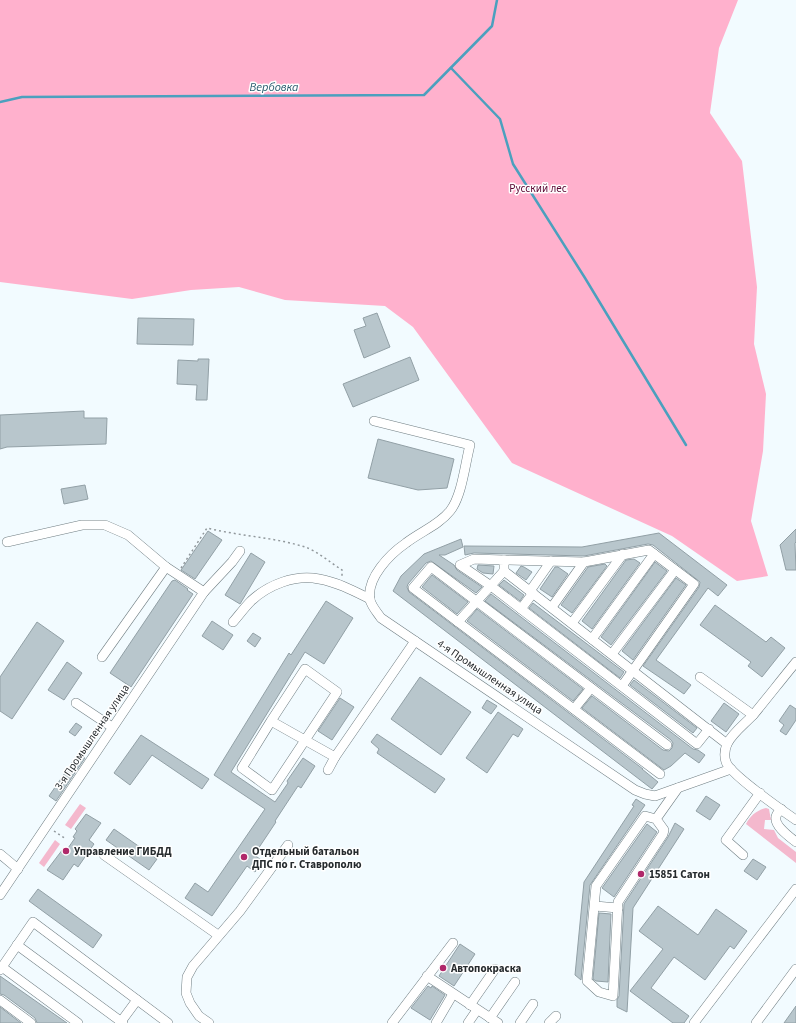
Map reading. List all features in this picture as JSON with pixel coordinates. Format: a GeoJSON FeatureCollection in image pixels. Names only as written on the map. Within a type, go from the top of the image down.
{"type":"FeatureCollection","features":[{"type":"Feature","properties":{"kind":"street"},"geometry":{"type":"LineString","coordinates":[[233,622],[252,601],[269,588],[286,580],[303,578],[318,579],[341,586],[370,599],[372,583],[376,574],[392,554],[442,519],[450,511],[458,498],[470,445],[374,421]]}},
{"type":"Feature","properties":{"kind":"street"},"geometry":{"type":"LineString","coordinates":[[7,542],[82,525],[105,525],[128,535],[166,567],[204,592]]}},
{"type":"Feature","properties":{"kind":"street"},"geometry":{"type":"LineString","coordinates":[[622,686],[694,584],[649,550],[584,562],[474,559],[460,565],[491,586],[697,744],[709,730]]}},
{"type":"Feature","properties":{"kind":"street","name":"3-я Промышленная улица"},"geometry":{"type":"LineString","coordinates":[[0,895],[204,592],[232,562],[240,551]]}},
{"type":"Feature","properties":{"kind":"street"},"geometry":{"type":"LineString","coordinates":[[572,623],[623,554]]}},
{"type":"Feature","properties":{"kind":"street"},"geometry":{"type":"LineString","coordinates":[[592,638],[654,554]]}},
{"type":"Feature","properties":{"kind":"street"},"geometry":{"type":"LineString","coordinates":[[458,622],[504,570],[504,560]]}},
{"type":"Feature","properties":{"kind":"street"},"geometry":{"type":"LineString","coordinates":[[521,609],[551,561]]}},
{"type":"Feature","properties":{"kind":"street"},"geometry":{"type":"LineString","coordinates":[[552,607],[584,562]]}},
{"type":"Feature","properties":{"kind":"street"},"geometry":{"type":"LineString","coordinates":[[102,657],[166,567]]}},
{"type":"Feature","properties":{"kind":"street"},"geometry":{"type":"LineString","coordinates":[[660,774],[413,588],[431,567],[667,745]]}},
{"type":"Feature","properties":{"kind":"street"},"geometry":{"type":"LineString","coordinates":[[504,570],[727,744]]}},
{"type":"Feature","properties":{"kind":"street"},"geometry":{"type":"LineString","coordinates":[[612,654],[675,570]]}},
{"type":"Feature","properties":{"kind":"street","name":"4-я Промышленная улица"},"geometry":{"type":"LineString","coordinates":[[370,599],[373,607],[381,618],[636,790],[655,796],[731,769]]}},
{"type":"Feature","properties":{"kind":"street"},"geometry":{"type":"LineString","coordinates":[[328,770],[335,757],[415,641]]}},
{"type":"Feature","properties":{"kind":"street"},"geometry":{"type":"LineString","coordinates":[[796,662],[753,715],[727,744],[725,753],[726,762],[731,769],[796,820]]}},
{"type":"Feature","properties":{"kind":"street"},"geometry":{"type":"LineString","coordinates":[[305,668],[337,692],[304,741],[272,790],[242,768],[305,668]]}},
{"type":"Feature","properties":{"kind":"street"},"geometry":{"type":"LineString","coordinates":[[700,677],[753,715]]}},
{"type":"Feature","properties":{"kind":"street"},"geometry":{"type":"LineString","coordinates":[[574,709],[591,688]]}},
{"type":"Feature","properties":{"kind":"street"},"geometry":{"type":"LineString","coordinates":[[76,703],[112,727]]}},
{"type":"Feature","properties":{"kind":"street"},"geometry":{"type":"LineString","coordinates":[[271,721],[304,741],[335,757]]}},
{"type":"Feature","properties":{"kind":"street"},"geometry":{"type":"LineString","coordinates":[[656,819],[678,788]]}},
{"type":"Feature","properties":{"kind":"street"},"geometry":{"type":"LineString","coordinates":[[743,855],[726,840],[760,793]]}},
{"type":"Feature","properties":{"kind":"street"},"geometry":{"type":"LineString","coordinates":[[781,809],[775,820],[780,828],[796,842]]}},
{"type":"Feature","properties":{"kind":"street"},"geometry":{"type":"LineString","coordinates":[[645,816],[656,819],[664,830],[663,834],[618,902],[613,996],[599,992],[587,981],[595,906],[596,886],[645,816]]}},
{"type":"Feature","properties":{"kind":"street"},"geometry":{"type":"LineString","coordinates":[[209,1023],[199,1016],[190,1003],[186,994],[185,985],[187,977],[193,966],[240,911],[288,845]]}},
{"type":"Feature","properties":{"kind":"street"},"geometry":{"type":"LineString","coordinates":[[0,854],[18,869]]}},
{"type":"Feature","properties":{"kind":"street"},"geometry":{"type":"LineString","coordinates":[[104,855],[218,935]]}},
{"type":"Feature","properties":{"kind":"street"},"geometry":{"type":"LineString","coordinates":[[694,1023],[796,889]]}},
{"type":"Feature","properties":{"kind":"street"},"geometry":{"type":"LineString","coordinates":[[595,906],[618,908]]}},
{"type":"Feature","properties":{"kind":"street"},"geometry":{"type":"LineString","coordinates":[[78,1023],[1,968],[33,922],[168,1023]]}},
{"type":"Feature","properties":{"kind":"street"},"geometry":{"type":"LineString","coordinates":[[392,1023],[453,943]]}},
{"type":"Feature","properties":{"kind":"street"},"geometry":{"type":"LineString","coordinates":[[17,945],[122,1022],[137,1000]]}},
{"type":"Feature","properties":{"kind":"street"},"geometry":{"type":"LineString","coordinates":[[468,1023],[474,1007],[495,969]]}},
{"type":"Feature","properties":{"kind":"street"},"geometry":{"type":"LineString","coordinates":[[756,1023],[796,969]]}},
{"type":"Feature","properties":{"kind":"street"},"geometry":{"type":"LineString","coordinates":[[427,976],[494,1021],[515,982]]}},
{"type":"Feature","properties":{"kind":"street"},"geometry":{"type":"LineString","coordinates":[[436,1023],[453,994]]}},
{"type":"Feature","properties":{"kind":"street"},"geometry":{"type":"LineString","coordinates":[[0,1000],[30,1023]]}},
{"type":"Feature","properties":{"kind":"street"},"geometry":{"type":"LineString","coordinates":[[520,1023],[532,1004]]}},
{"type":"Feature","properties":{"kind":"street"},"geometry":{"type":"LineString","coordinates":[[549,1023],[556,1016]]}},
{"type":"Feature","properties":{"kind":"path"},"geometry":{"type":"LineString","coordinates":[[177,574],[207,528],[228,533],[286,542],[306,548],[342,570],[341,586]]}},
{"type":"Feature","properties":{"kind":"path"},"geometry":{"type":"LineString","coordinates":[[47,826],[66,839]]}},
{"type":"Feature","properties":{"kind":"shaded area"},"geometry":{"type":"Polygon","coordinates":[[[80,804],[86,808],[71,829],[65,825],[80,804]]]}},
{"type":"Feature","properties":{"kind":"shaded area"},"geometry":{"type":"Polygon","coordinates":[[[766,808],[769,809],[771,820],[765,820],[764,829],[774,830],[778,838],[796,852],[796,863],[746,824],[754,814],[766,808]]]}},
{"type":"Feature","properties":{"kind":"shaded area"},"geometry":{"type":"Polygon","coordinates":[[[55,840],[60,844],[44,867],[39,863],[55,840]]]}},
{"type":"Feature","properties":{"kind":"green space","name":"Русский лес"},"geometry":{"type":"Polygon","coordinates":[[[0,0],[738,0],[719,48],[710,113],[742,161],[757,287],[754,344],[766,394],[763,451],[751,521],[768,576],[737,581],[672,536],[512,463],[413,327],[385,306],[285,300],[239,287],[191,290],[132,299],[0,282],[0,0]]]}},
{"type":"Feature","properties":{"kind":"building"},"geometry":{"type":"Polygon","coordinates":[[[377,313],[390,347],[364,358],[354,330],[366,326],[363,318],[377,313]]]}},
{"type":"Feature","properties":{"kind":"building"},"geometry":{"type":"Polygon","coordinates":[[[138,318],[194,319],[193,345],[137,344],[138,318]]]}},
{"type":"Feature","properties":{"kind":"building"},"geometry":{"type":"Polygon","coordinates":[[[410,357],[419,380],[353,407],[343,384],[410,357]]]}},
{"type":"Feature","properties":{"kind":"building"},"geometry":{"type":"Polygon","coordinates":[[[198,359],[209,359],[207,400],[196,400],[197,385],[177,384],[178,360],[198,361],[198,359]]]}},
{"type":"Feature","properties":{"kind":"building"},"geometry":{"type":"Polygon","coordinates":[[[84,411],[84,418],[107,418],[106,444],[7,447],[0,449],[0,415],[84,411]]]}},
{"type":"Feature","properties":{"kind":"building"},"geometry":{"type":"Polygon","coordinates":[[[378,439],[454,459],[447,488],[418,490],[368,478],[378,439]]]}},
{"type":"Feature","properties":{"kind":"building"},"geometry":{"type":"Polygon","coordinates":[[[85,485],[88,499],[64,504],[61,489],[85,485]]]}},
{"type":"Feature","properties":{"kind":"building"},"geometry":{"type":"Polygon","coordinates":[[[796,529],[796,570],[786,570],[780,545],[796,529]]]}},
{"type":"Feature","properties":{"kind":"building"},"geometry":{"type":"Polygon","coordinates":[[[208,531],[222,540],[195,579],[181,570],[208,531]]]}},
{"type":"Feature","properties":{"kind":"building"},"geometry":{"type":"Polygon","coordinates":[[[659,533],[727,585],[718,596],[708,588],[656,660],[691,685],[684,694],[643,666],[699,587],[700,582],[653,545],[648,544],[584,556],[474,553],[465,555],[464,546],[582,547],[659,533]]]}},
{"type":"Feature","properties":{"kind":"building"},"geometry":{"type":"Polygon","coordinates":[[[461,539],[463,547],[445,555],[439,555],[454,565],[457,570],[482,587],[476,593],[431,561],[426,563],[408,584],[407,587],[409,592],[643,769],[658,782],[652,789],[393,591],[401,576],[424,554],[461,539]]]}},
{"type":"Feature","properties":{"kind":"building"},"geometry":{"type":"Polygon","coordinates":[[[251,553],[265,562],[240,604],[225,595],[251,553]]]}},
{"type":"Feature","properties":{"kind":"building"},"geometry":{"type":"Polygon","coordinates":[[[634,559],[640,563],[592,629],[582,621],[626,560],[634,559]]]}},
{"type":"Feature","properties":{"kind":"building"},"geometry":{"type":"Polygon","coordinates":[[[655,562],[667,571],[611,645],[601,637],[655,562]]]}},
{"type":"Feature","properties":{"kind":"building"},"geometry":{"type":"Polygon","coordinates":[[[605,564],[607,566],[572,613],[561,605],[588,567],[605,564]]]}},
{"type":"Feature","properties":{"kind":"building"},"geometry":{"type":"Polygon","coordinates":[[[478,565],[494,566],[493,574],[483,573],[477,569],[478,565]]]}},
{"type":"Feature","properties":{"kind":"building"},"geometry":{"type":"Polygon","coordinates":[[[521,566],[532,572],[526,580],[516,573],[521,566]]]}},
{"type":"Feature","properties":{"kind":"building"},"geometry":{"type":"Polygon","coordinates":[[[555,567],[558,567],[568,574],[552,597],[540,589],[555,567]]]}},
{"type":"Feature","properties":{"kind":"building"},"geometry":{"type":"Polygon","coordinates":[[[432,575],[468,602],[457,614],[422,587],[432,575]]]}},
{"type":"Feature","properties":{"kind":"building"},"geometry":{"type":"Polygon","coordinates":[[[676,578],[686,585],[633,660],[622,651],[676,578]]]}},
{"type":"Feature","properties":{"kind":"building"},"geometry":{"type":"Polygon","coordinates":[[[175,580],[193,594],[131,687],[110,673],[172,581],[175,580]]]}},
{"type":"Feature","properties":{"kind":"building"},"geometry":{"type":"Polygon","coordinates":[[[504,580],[524,595],[520,601],[499,585],[504,580]]]}},
{"type":"Feature","properties":{"kind":"building"},"geometry":{"type":"Polygon","coordinates":[[[491,594],[693,749],[698,750],[705,755],[699,763],[685,753],[671,766],[664,770],[582,708],[592,696],[663,750],[669,751],[672,748],[673,743],[671,740],[485,601],[491,594]]]}},
{"type":"Feature","properties":{"kind":"building"},"geometry":{"type":"Polygon","coordinates":[[[326,601],[353,618],[324,664],[305,652],[231,772],[275,802],[303,758],[315,766],[301,788],[298,786],[254,855],[263,861],[255,872],[247,866],[212,916],[185,898],[195,883],[208,892],[265,809],[214,775],[289,653],[291,655],[326,601]]]}},
{"type":"Feature","properties":{"kind":"building"},"geometry":{"type":"Polygon","coordinates":[[[533,603],[624,672],[620,678],[529,608],[533,603]]]}},
{"type":"Feature","properties":{"kind":"building"},"geometry":{"type":"Polygon","coordinates":[[[715,605],[766,642],[771,637],[785,648],[762,677],[748,666],[751,662],[700,625],[715,605]]]}},
{"type":"Feature","properties":{"kind":"building"},"geometry":{"type":"Polygon","coordinates":[[[477,609],[583,689],[573,701],[467,621],[477,609]]]}},
{"type":"Feature","properties":{"kind":"building"},"geometry":{"type":"Polygon","coordinates":[[[212,621],[233,635],[223,650],[202,636],[212,621]]]}},
{"type":"Feature","properties":{"kind":"building"},"geometry":{"type":"Polygon","coordinates":[[[37,622],[64,641],[12,719],[0,711],[0,677],[37,622]]]}},
{"type":"Feature","properties":{"kind":"building"},"geometry":{"type":"Polygon","coordinates":[[[253,633],[261,638],[255,647],[247,641],[253,633]]]}},
{"type":"Feature","properties":{"kind":"building"},"geometry":{"type":"Polygon","coordinates":[[[67,662],[82,673],[64,700],[48,690],[67,662]]]}},
{"type":"Feature","properties":{"kind":"building"},"geometry":{"type":"Polygon","coordinates":[[[420,677],[471,712],[441,755],[391,719],[420,677]]]}},
{"type":"Feature","properties":{"kind":"building"},"geometry":{"type":"Polygon","coordinates":[[[634,680],[697,728],[693,733],[630,685],[634,680]]]}},
{"type":"Feature","properties":{"kind":"building"},"geometry":{"type":"Polygon","coordinates":[[[340,698],[354,707],[332,740],[318,731],[340,698]]]}},
{"type":"Feature","properties":{"kind":"building"},"geometry":{"type":"Polygon","coordinates":[[[487,700],[497,706],[491,714],[482,708],[487,700]]]}},
{"type":"Feature","properties":{"kind":"building"},"geometry":{"type":"Polygon","coordinates":[[[724,703],[739,714],[726,732],[711,721],[724,703]]]}},
{"type":"Feature","properties":{"kind":"building"},"geometry":{"type":"Polygon","coordinates":[[[790,705],[796,709],[796,720],[786,735],[780,731],[784,725],[779,721],[790,705]]]}},
{"type":"Feature","properties":{"kind":"building"},"geometry":{"type":"Polygon","coordinates":[[[498,712],[523,729],[518,737],[513,734],[487,773],[466,758],[498,712]]]}},
{"type":"Feature","properties":{"kind":"building"},"geometry":{"type":"Polygon","coordinates":[[[76,723],[82,727],[75,736],[69,732],[76,723]]]}},
{"type":"Feature","properties":{"kind":"building"},"geometry":{"type":"Polygon","coordinates":[[[377,734],[445,779],[435,793],[377,753],[379,749],[371,742],[377,734]]]}},
{"type":"Feature","properties":{"kind":"building"},"geometry":{"type":"Polygon","coordinates":[[[141,735],[209,779],[202,789],[152,755],[130,785],[114,773],[141,735]]]}},
{"type":"Feature","properties":{"kind":"building"},"geometry":{"type":"Polygon","coordinates":[[[78,754],[85,758],[56,801],[49,796],[78,754]]]}},
{"type":"Feature","properties":{"kind":"building"},"geometry":{"type":"Polygon","coordinates":[[[706,796],[720,805],[710,820],[696,811],[706,796]]]}},
{"type":"Feature","properties":{"kind":"building"},"geometry":{"type":"Polygon","coordinates":[[[636,799],[645,805],[590,885],[581,980],[575,975],[584,882],[634,806],[632,805],[636,799]]]}},
{"type":"Feature","properties":{"kind":"building"},"geometry":{"type":"Polygon","coordinates":[[[86,814],[101,823],[89,840],[94,844],[78,867],[74,864],[63,880],[47,870],[63,849],[66,851],[75,838],[73,837],[77,831],[75,829],[86,814]]]}},
{"type":"Feature","properties":{"kind":"building"},"geometry":{"type":"Polygon","coordinates":[[[675,823],[684,829],[633,908],[627,1012],[617,1007],[617,1000],[619,996],[624,904],[668,837],[675,823]]]}},
{"type":"Feature","properties":{"kind":"building"},"geometry":{"type":"Polygon","coordinates":[[[647,824],[657,832],[614,897],[602,888],[647,824]]]}},
{"type":"Feature","properties":{"kind":"building"},"geometry":{"type":"Polygon","coordinates":[[[114,829],[157,859],[149,870],[106,840],[114,829]]]}},
{"type":"Feature","properties":{"kind":"building"},"geometry":{"type":"Polygon","coordinates":[[[753,859],[766,867],[757,880],[744,871],[753,859]]]}},
{"type":"Feature","properties":{"kind":"building"},"geometry":{"type":"Polygon","coordinates":[[[38,889],[102,935],[93,948],[29,901],[38,889]]]}},
{"type":"Feature","properties":{"kind":"building"},"geometry":{"type":"Polygon","coordinates":[[[658,906],[698,935],[716,909],[747,931],[734,949],[730,946],[705,980],[674,957],[651,988],[689,1016],[684,1023],[673,1023],[630,991],[663,949],[639,931],[658,906]]]}},
{"type":"Feature","properties":{"kind":"building"},"geometry":{"type":"Polygon","coordinates":[[[599,913],[611,914],[608,982],[596,981],[593,979],[599,913]]]}},
{"type":"Feature","properties":{"kind":"building"},"geometry":{"type":"Polygon","coordinates":[[[460,944],[475,954],[454,986],[439,976],[460,944]]]}},
{"type":"Feature","properties":{"kind":"building"},"geometry":{"type":"Polygon","coordinates":[[[0,976],[67,1023],[37,1023],[35,1018],[4,995],[0,994],[0,976]]]}},
{"type":"Feature","properties":{"kind":"building"},"geometry":{"type":"Polygon","coordinates":[[[428,986],[431,988],[432,986],[445,995],[430,1020],[411,1008],[428,986]]]}},
{"type":"Feature","properties":{"kind":"building"},"geometry":{"type":"Polygon","coordinates":[[[796,1006],[796,1023],[784,1023],[796,1006]]]}},
{"type":"Feature","properties":{"kind":"building"},"geometry":{"type":"Polygon","coordinates":[[[0,1007],[21,1023],[0,1023],[0,1007]]]}},
{"type":"Feature","properties":{"kind":"waterway","name":"Вербовка"},"geometry":{"type":"LineString","coordinates":[[0,102],[22,97],[424,95],[492,26],[497,0]]}},
{"type":"Feature","properties":{"kind":"waterway"},"geometry":{"type":"LineString","coordinates":[[451,68],[500,119],[513,164],[585,278],[686,445]]}},
{"type":"Feature","properties":{"kind":"place","name":"Управление ГИБДД"},"geometry":{"type":"Point","coordinates":[66,851]}},
{"type":"Feature","properties":{"kind":"place","name":"Отдельный батальон ДПС по г. Ставрополю"},"geometry":{"type":"Point","coordinates":[244,857]}},
{"type":"Feature","properties":{"kind":"place","name":"15851 Сатон"},"geometry":{"type":"Point","coordinates":[641,874]}},
{"type":"Feature","properties":{"kind":"place","name":"Автопокраска"},"geometry":{"type":"Point","coordinates":[443,968]}}]}
